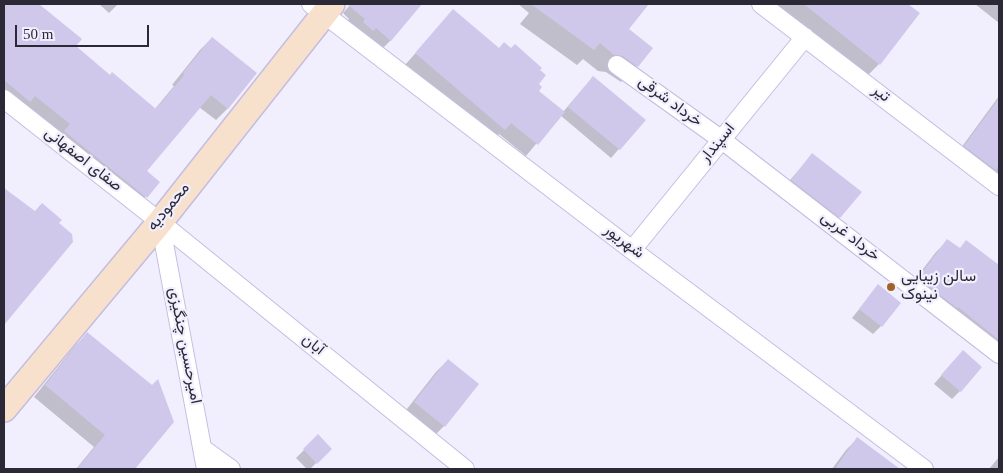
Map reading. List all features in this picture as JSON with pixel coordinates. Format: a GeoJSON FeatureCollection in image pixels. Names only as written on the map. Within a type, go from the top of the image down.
{"type":"FeatureCollection","features":[{"type":"Feature","properties":{"kind":"street","name":"تیر"},"geometry":{"type":"LineString","coordinates":[[761,4],[999,186]]}},
{"type":"Feature","properties":{"kind":"street","name":"محمودیه"},"geometry":{"type":"LineString","coordinates":[[5,402],[160,222],[322,7]]}},
{"type":"Feature","properties":{"kind":"street","name":"شهریور"},"geometry":{"type":"LineString","coordinates":[[322,7],[632,250],[924,469]]}},
{"type":"Feature","properties":{"kind":"street","name":"اسپندار"},"geometry":{"type":"LineString","coordinates":[[632,250],[805,37]]}},
{"type":"Feature","properties":{"kind":"street","name":"خرداد شرقی"},"geometry":{"type":"LineString","coordinates":[[617,65],[722,140]]}},
{"type":"Feature","properties":{"kind":"street","name":"صفای اصفهانی"},"geometry":{"type":"LineString","coordinates":[[4,99],[160,222]]}},
{"type":"Feature","properties":{"kind":"street","name":"خرداد غربی"},"geometry":{"type":"LineString","coordinates":[[722,140],[999,354]]}},
{"type":"Feature","properties":{"kind":"street","name":"امیرحسین چنگیزی"},"geometry":{"type":"LineString","coordinates":[[160,222],[206,469]]}},
{"type":"Feature","properties":{"kind":"street","name":"آبان"},"geometry":{"type":"LineString","coordinates":[[160,222],[465,469]]}},
{"type":"Feature","properties":{"kind":"street"},"geometry":{"type":"LineString","coordinates":[[202,448],[231,469]]}},
{"type":"Feature","properties":{"kind":"building"},"geometry":{"type":"Polygon","coordinates":[[[4,4],[39,4],[82,39],[76,46],[110,75],[112,72],[156,109],[212,37],[257,73],[228,109],[211,95],[147,171],[160,182],[147,198],[64,131],[70,124],[35,96],[30,102],[4,80],[4,4]]]}},
{"type":"Feature","properties":{"kind":"building"},"geometry":{"type":"Polygon","coordinates":[[[347,4],[422,4],[391,41],[376,28],[373,31],[363,22],[365,19],[347,4]]]}},
{"type":"Feature","properties":{"kind":"building"},"geometry":{"type":"Polygon","coordinates":[[[531,4],[649,4],[629,29],[653,48],[638,67],[623,56],[614,55],[600,43],[594,50],[531,4]]]}},
{"type":"Feature","properties":{"kind":"building"},"geometry":{"type":"Polygon","coordinates":[[[804,4],[908,4],[920,13],[880,65],[804,4]]]}},
{"type":"Feature","properties":{"kind":"building"},"geometry":{"type":"Polygon","coordinates":[[[453,9],[499,48],[504,42],[511,48],[515,44],[542,68],[540,70],[546,75],[539,84],[542,87],[539,91],[565,112],[538,145],[511,123],[505,130],[415,53],[453,9]]]}},
{"type":"Feature","properties":{"kind":"building"},"geometry":{"type":"Polygon","coordinates":[[[593,76],[646,120],[620,150],[568,107],[593,76]]]}},
{"type":"Feature","properties":{"kind":"building"},"geometry":{"type":"Polygon","coordinates":[[[999,98],[999,165],[996,170],[964,146],[999,98]]]}},
{"type":"Feature","properties":{"kind":"building"},"geometry":{"type":"Polygon","coordinates":[[[812,153],[862,192],[840,218],[791,180],[812,153]]]}},
{"type":"Feature","properties":{"kind":"building"},"geometry":{"type":"Polygon","coordinates":[[[4,188],[35,211],[42,203],[62,220],[59,223],[72,234],[73,242],[4,325],[4,188]]]}},
{"type":"Feature","properties":{"kind":"building"},"geometry":{"type":"Polygon","coordinates":[[[947,239],[960,248],[966,240],[999,265],[999,340],[918,278],[947,239]]]}},
{"type":"Feature","properties":{"kind":"building"},"geometry":{"type":"Polygon","coordinates":[[[878,284],[901,303],[882,327],[859,309],[878,284]]]}},
{"type":"Feature","properties":{"kind":"building"},"geometry":{"type":"Polygon","coordinates":[[[87,332],[152,385],[158,379],[174,422],[135,469],[77,469],[105,435],[45,385],[87,332]]]}},
{"type":"Feature","properties":{"kind":"building"},"geometry":{"type":"Polygon","coordinates":[[[963,350],[982,367],[961,392],[941,375],[963,350]]]}},
{"type":"Feature","properties":{"kind":"building"},"geometry":{"type":"Polygon","coordinates":[[[448,359],[479,384],[445,427],[414,402],[448,359]]]}},
{"type":"Feature","properties":{"kind":"building"},"geometry":{"type":"Polygon","coordinates":[[[318,434],[332,449],[317,464],[303,449],[318,434]]]}},
{"type":"Feature","properties":{"kind":"building"},"geometry":{"type":"Polygon","coordinates":[[[857,437],[900,469],[835,469],[857,437]]]}},
{"type":"Feature","properties":{"kind":"place","name":"سالن زیبایی نینوک"},"geometry":{"type":"Point","coordinates":[891,287]}}]}
